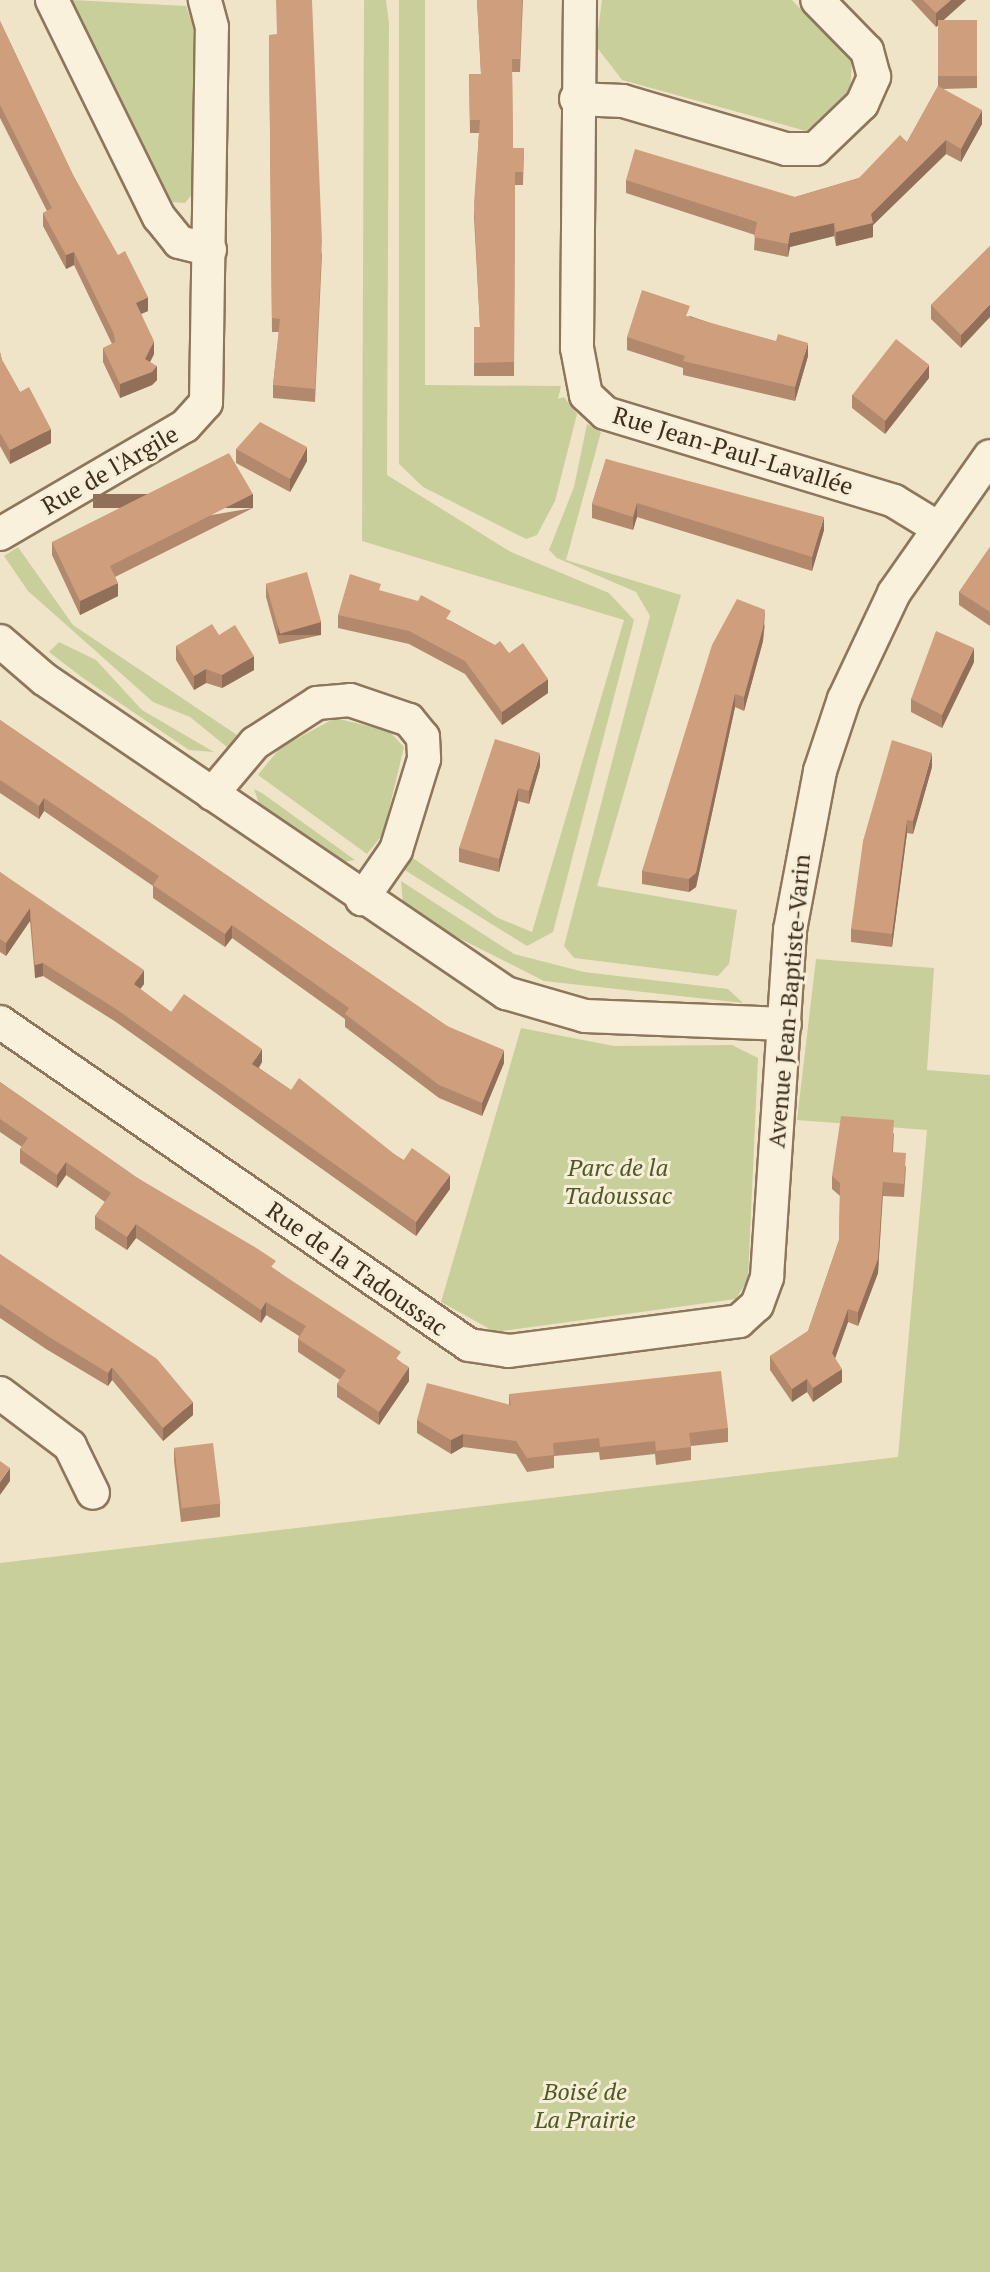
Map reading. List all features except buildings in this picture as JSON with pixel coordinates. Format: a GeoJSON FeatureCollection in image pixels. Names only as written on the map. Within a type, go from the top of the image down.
{"type":"FeatureCollection","features":[{"type":"Feature","properties":{"kind":"street"},"geometry":{"type":"LineString","coordinates":[[52,0],[159,217],[179,242],[210,250]]}},
{"type":"Feature","properties":{"kind":"street","name":"Rue de l'Argile"},"geometry":{"type":"LineString","coordinates":[[0,534],[197,415],[210,386],[212,27],[205,0]]}},
{"type":"Feature","properties":{"kind":"street","name":"Rue Jean-Paul-Lavallée"},"geometry":{"type":"LineString","coordinates":[[580,0],[576,99],[578,367],[593,404],[894,501],[935,526]]}},
{"type":"Feature","properties":{"kind":"street"},"geometry":{"type":"LineString","coordinates":[[576,99],[623,101],[786,149],[815,149],[862,104],[874,77],[867,51],[817,0]]}},
{"type":"Feature","properties":{"kind":"street","name":"Avenue Jean-Baptiste-Varin"},"geometry":{"type":"LineString","coordinates":[[757,1305],[767,1277],[793,901],[820,771],[865,649],[935,526],[990,456]]}},
{"type":"Feature","properties":{"kind":"street"},"geometry":{"type":"LineString","coordinates":[[0,641],[467,972],[543,1007],[785,1024]]}},
{"type":"Feature","properties":{"kind":"street"},"geometry":{"type":"LineString","coordinates":[[212,794],[255,743],[329,699],[409,720],[423,737],[424,759],[396,850],[362,899]]}},
{"type":"Feature","properties":{"kind":"street","name":"Rue de la Tadoussac"},"geometry":{"type":"LineString","coordinates":[[0,1022],[481,1349],[726,1326],[757,1305]]}},
{"type":"Feature","properties":{"kind":"street"},"geometry":{"type":"LineString","coordinates":[[0,1393],[70,1446],[93,1493]]}},
{"type":"Feature","properties":{"kind":"green space"},"geometry":{"type":"Polygon","coordinates":[[[72,0],[186,6],[193,26],[193,193],[185,203],[172,202],[72,0]]]}},
{"type":"Feature","properties":{"kind":"green space"},"geometry":{"type":"Polygon","coordinates":[[[364,0],[386,0],[389,23],[387,475],[511,552],[609,593],[634,620],[553,932],[527,946],[403,869],[413,858],[498,918],[532,932],[624,620],[362,541],[364,0]]]}},
{"type":"Feature","properties":{"kind":"green space"},"geometry":{"type":"Polygon","coordinates":[[[399,0],[425,0],[425,385],[561,386],[558,399],[564,397],[577,414],[555,501],[537,535],[526,539],[423,487],[399,464],[399,0]]]}},
{"type":"Feature","properties":{"kind":"green space"},"geometry":{"type":"Polygon","coordinates":[[[602,0],[792,0],[852,63],[850,90],[806,131],[622,80],[596,46],[602,0]]]}},
{"type":"Feature","properties":{"kind":"green space"},"geometry":{"type":"Polygon","coordinates":[[[587,424],[601,432],[566,560],[681,595],[597,886],[737,910],[729,964],[718,976],[574,958],[564,946],[650,616],[636,592],[557,558],[549,550],[574,487],[587,424]]]}},
{"type":"Feature","properties":{"kind":"green space"},"geometry":{"type":"Polygon","coordinates":[[[18,547],[73,625],[237,735],[227,747],[190,717],[153,702],[28,591],[4,556],[18,547]]]}},
{"type":"Feature","properties":{"kind":"green space"},"geometry":{"type":"Polygon","coordinates":[[[59,642],[96,660],[142,710],[214,752],[189,750],[83,678],[49,652],[59,642]]]}},
{"type":"Feature","properties":{"kind":"green space"},"geometry":{"type":"Polygon","coordinates":[[[335,718],[389,731],[404,747],[383,834],[367,854],[258,775],[280,748],[335,718]]]}},
{"type":"Feature","properties":{"kind":"green space"},"geometry":{"type":"Polygon","coordinates":[[[254,789],[355,860],[342,862],[262,812],[254,789]]]}},
{"type":"Feature","properties":{"kind":"green space"},"geometry":{"type":"Polygon","coordinates":[[[401,881],[514,954],[584,972],[728,989],[743,1003],[544,981],[431,924],[403,904],[401,881]]]}},
{"type":"Feature","properties":{"kind":"green space","name":"Boisé de La Prairie"},"geometry":{"type":"Polygon","coordinates":[[[816,959],[934,968],[927,1070],[990,1075],[990,2272],[0,2272],[0,1563],[898,1457],[927,1130],[797,1120],[816,959]]]}},
{"type":"Feature","properties":{"kind":"green space","name":"Parc de la Tadoussac"},"geometry":{"type":"Polygon","coordinates":[[[521,1028],[614,1046],[732,1045],[758,1058],[748,1279],[736,1299],[495,1332],[441,1302],[521,1028]]]}}]}
